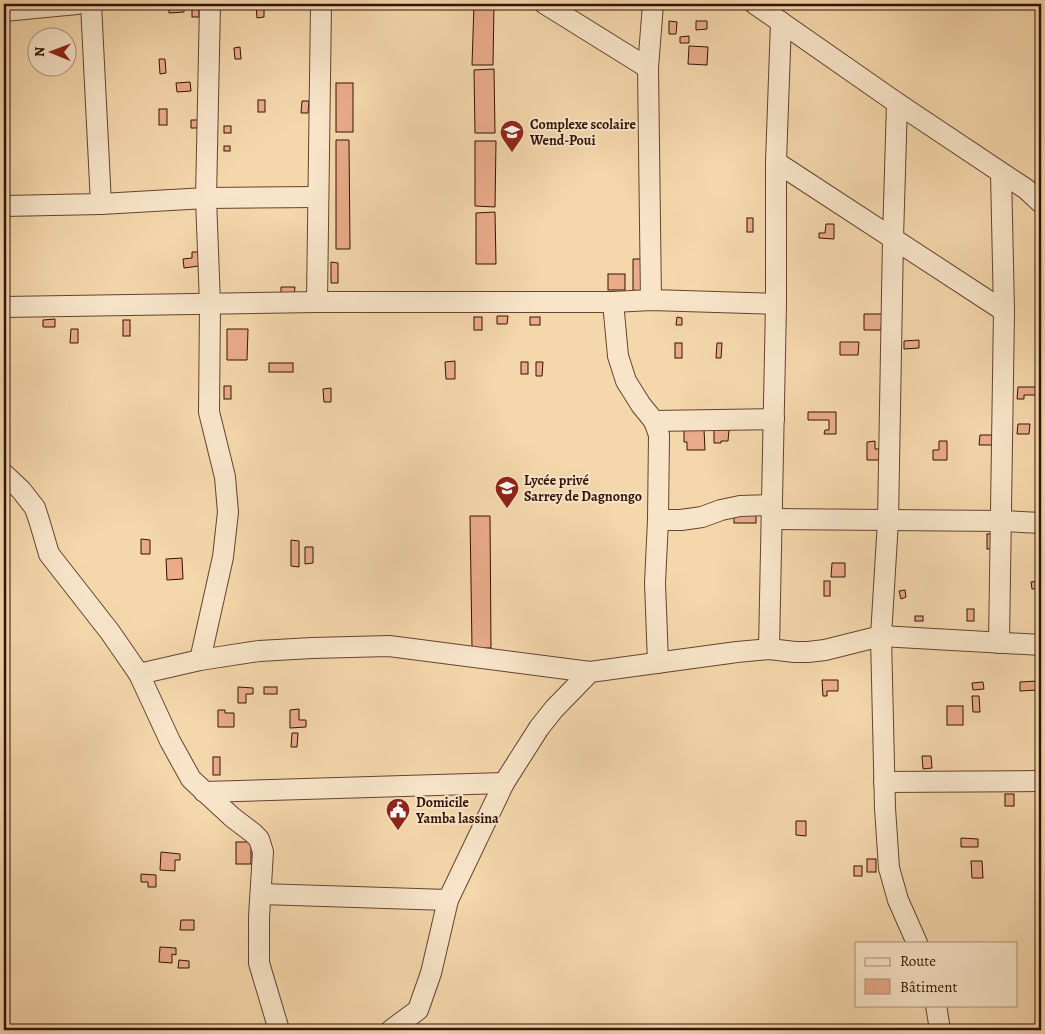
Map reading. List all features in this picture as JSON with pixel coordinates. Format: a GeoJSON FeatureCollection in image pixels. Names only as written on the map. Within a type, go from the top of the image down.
{"type":"FeatureCollection","features":[{"type":"Feature","properties":{"kind":"street"},"geometry":{"type":"LineString","coordinates":[[4,11],[77,4]]}},
{"type":"Feature","properties":{"kind":"street"},"geometry":{"type":"LineString","coordinates":[[91,4],[101,204]]}},
{"type":"Feature","properties":{"kind":"street"},"geometry":{"type":"LineString","coordinates":[[200,660],[223,556],[228,512],[225,477],[209,412],[210,304],[206,198],[210,4]]}},
{"type":"Feature","properties":{"kind":"street"},"geometry":{"type":"LineString","coordinates":[[317,302],[321,4]]}},
{"type":"Feature","properties":{"kind":"street"},"geometry":{"type":"LineString","coordinates":[[545,4],[648,68]]}},
{"type":"Feature","properties":{"kind":"street"},"geometry":{"type":"LineString","coordinates":[[651,300],[648,68],[653,4]]}},
{"type":"Feature","properties":{"kind":"street"},"geometry":{"type":"LineString","coordinates":[[755,4],[1001,172],[1041,202]]}},
{"type":"Feature","properties":{"kind":"street"},"geometry":{"type":"LineString","coordinates":[[769,649],[776,304],[776,162],[781,22]]}},
{"type":"Feature","properties":{"kind":"street"},"geometry":{"type":"LineString","coordinates":[[897,102],[888,521],[881,636],[884,782],[890,868],[898,900],[917,942]]}},
{"type":"Feature","properties":{"kind":"street"},"geometry":{"type":"LineString","coordinates":[[776,162],[1004,311]]}},
{"type":"Feature","properties":{"kind":"street"},"geometry":{"type":"LineString","coordinates":[[999,642],[1004,311],[1001,172]]}},
{"type":"Feature","properties":{"kind":"street"},"geometry":{"type":"LineString","coordinates":[[4,206],[101,204],[206,198],[318,197]]}},
{"type":"Feature","properties":{"kind":"street"},"geometry":{"type":"LineString","coordinates":[[4,307],[317,302],[614,302],[651,300],[776,304]]}},
{"type":"Feature","properties":{"kind":"street"},"geometry":{"type":"LineString","coordinates":[[614,302],[618,356],[626,381],[654,420],[659,435],[655,583],[658,663]]}},
{"type":"Feature","properties":{"kind":"street"},"geometry":{"type":"LineString","coordinates":[[654,420],[774,419]]}},
{"type":"Feature","properties":{"kind":"street"},"geometry":{"type":"LineString","coordinates":[[4,474],[21,490],[35,508],[49,554],[110,632],[139,674],[184,768],[204,792],[259,839],[263,852],[259,916],[259,963],[279,1030]]}},
{"type":"Feature","properties":{"kind":"street"},"geometry":{"type":"LineString","coordinates":[[658,520],[681,520],[702,517],[740,506],[772,512],[888,521],[1041,523]]}},
{"type":"Feature","properties":{"kind":"street"},"geometry":{"type":"LineString","coordinates":[[139,674],[200,660],[259,651],[312,648],[389,646],[590,672],[769,649],[795,652],[825,650],[881,636],[1041,645]]}},
{"type":"Feature","properties":{"kind":"street"},"geometry":{"type":"LineString","coordinates":[[414,1030],[418,1010],[431,973],[448,900],[504,783],[539,728],[590,672]]}},
{"type":"Feature","properties":{"kind":"street"},"geometry":{"type":"LineString","coordinates":[[884,782],[1041,781]]}},
{"type":"Feature","properties":{"kind":"street"},"geometry":{"type":"LineString","coordinates":[[204,792],[504,783]]}},
{"type":"Feature","properties":{"kind":"street"},"geometry":{"type":"LineString","coordinates":[[261,894],[448,900]]}},
{"type":"Feature","properties":{"kind":"street"},"geometry":{"type":"LineString","coordinates":[[936,1006],[940,1030]]}},
{"type":"Feature","properties":{"kind":"street"},"geometry":{"type":"LineString","coordinates":[[391,1030],[418,1010]]}},
{"type":"Feature","properties":{"kind":"building"},"geometry":{"type":"Polygon","coordinates":[[[169,4],[184,4],[184,12],[169,13],[169,4]]]}},
{"type":"Feature","properties":{"kind":"building"},"geometry":{"type":"Polygon","coordinates":[[[192,4],[199,4],[199,17],[192,17],[192,4]]]}},
{"type":"Feature","properties":{"kind":"building"},"geometry":{"type":"Polygon","coordinates":[[[256,4],[264,4],[264,17],[257,18],[256,4]]]}},
{"type":"Feature","properties":{"kind":"building"},"geometry":{"type":"Polygon","coordinates":[[[474,4],[494,4],[493,65],[472,65],[474,4]]]}},
{"type":"Feature","properties":{"kind":"building"},"geometry":{"type":"Polygon","coordinates":[[[669,21],[677,22],[676,34],[669,34],[669,21]]]}},
{"type":"Feature","properties":{"kind":"building"},"geometry":{"type":"Polygon","coordinates":[[[696,21],[707,21],[707,29],[696,30],[696,21]]]}},
{"type":"Feature","properties":{"kind":"building"},"geometry":{"type":"Polygon","coordinates":[[[689,36],[689,43],[680,43],[680,37],[689,36]]]}},
{"type":"Feature","properties":{"kind":"building"},"geometry":{"type":"Polygon","coordinates":[[[689,46],[708,47],[707,65],[688,64],[689,46]]]}},
{"type":"Feature","properties":{"kind":"building"},"geometry":{"type":"Polygon","coordinates":[[[240,47],[241,59],[235,59],[234,48],[240,47]]]}},
{"type":"Feature","properties":{"kind":"building"},"geometry":{"type":"Polygon","coordinates":[[[159,59],[165,59],[166,73],[160,74],[159,59]]]}},
{"type":"Feature","properties":{"kind":"building"},"geometry":{"type":"Polygon","coordinates":[[[494,69],[495,133],[475,133],[474,70],[494,69]]]}},
{"type":"Feature","properties":{"kind":"building"},"geometry":{"type":"Polygon","coordinates":[[[190,82],[191,91],[177,92],[176,83],[190,82]]]}},
{"type":"Feature","properties":{"kind":"building"},"geometry":{"type":"Polygon","coordinates":[[[336,83],[353,83],[353,132],[336,132],[336,83]]]}},
{"type":"Feature","properties":{"kind":"building"},"geometry":{"type":"Polygon","coordinates":[[[258,100],[265,100],[265,112],[258,112],[258,100]]]}},
{"type":"Feature","properties":{"kind":"building"},"geometry":{"type":"Polygon","coordinates":[[[302,101],[309,101],[308,113],[301,113],[302,101]]]}},
{"type":"Feature","properties":{"kind":"building"},"geometry":{"type":"Polygon","coordinates":[[[159,109],[167,109],[167,125],[159,125],[159,109]]]}},
{"type":"Feature","properties":{"kind":"building"},"geometry":{"type":"Polygon","coordinates":[[[191,120],[198,120],[197,128],[191,128],[191,120]]]}},
{"type":"Feature","properties":{"kind":"building"},"geometry":{"type":"Polygon","coordinates":[[[224,126],[231,126],[231,133],[224,133],[224,126]]]}},
{"type":"Feature","properties":{"kind":"building"},"geometry":{"type":"Polygon","coordinates":[[[336,140],[349,140],[350,249],[336,249],[336,140]]]}},
{"type":"Feature","properties":{"kind":"building"},"geometry":{"type":"Polygon","coordinates":[[[475,141],[496,141],[495,207],[475,206],[475,141]]]}},
{"type":"Feature","properties":{"kind":"building"},"geometry":{"type":"Polygon","coordinates":[[[224,146],[230,146],[230,151],[224,151],[224,146]]]}},
{"type":"Feature","properties":{"kind":"building"},"geometry":{"type":"Polygon","coordinates":[[[495,212],[496,264],[476,264],[476,213],[495,212]]]}},
{"type":"Feature","properties":{"kind":"building"},"geometry":{"type":"Polygon","coordinates":[[[747,218],[753,218],[753,232],[747,232],[747,218]]]}},
{"type":"Feature","properties":{"kind":"building"},"geometry":{"type":"Polygon","coordinates":[[[826,224],[834,224],[834,239],[819,238],[819,233],[825,233],[826,224]]]}},
{"type":"Feature","properties":{"kind":"building"},"geometry":{"type":"Polygon","coordinates":[[[192,252],[198,252],[199,266],[184,268],[183,259],[192,258],[192,252]]]}},
{"type":"Feature","properties":{"kind":"building"},"geometry":{"type":"Polygon","coordinates":[[[633,259],[642,259],[642,289],[639,291],[633,290],[633,259]]]}},
{"type":"Feature","properties":{"kind":"building"},"geometry":{"type":"Polygon","coordinates":[[[331,262],[338,263],[338,283],[331,283],[331,262]]]}},
{"type":"Feature","properties":{"kind":"building"},"geometry":{"type":"Polygon","coordinates":[[[608,274],[625,274],[625,290],[608,290],[608,274]]]}},
{"type":"Feature","properties":{"kind":"building"},"geometry":{"type":"Polygon","coordinates":[[[281,287],[295,287],[294,296],[281,295],[281,287]]]}},
{"type":"Feature","properties":{"kind":"building"},"geometry":{"type":"Polygon","coordinates":[[[864,314],[882,314],[881,330],[864,330],[864,314]]]}},
{"type":"Feature","properties":{"kind":"building"},"geometry":{"type":"Polygon","coordinates":[[[497,316],[508,316],[507,324],[497,324],[497,316]]]}},
{"type":"Feature","properties":{"kind":"building"},"geometry":{"type":"Polygon","coordinates":[[[474,317],[482,317],[482,330],[474,330],[474,317]]]}},
{"type":"Feature","properties":{"kind":"building"},"geometry":{"type":"Polygon","coordinates":[[[530,317],[540,317],[540,325],[530,325],[530,317]]]}},
{"type":"Feature","properties":{"kind":"building"},"geometry":{"type":"Polygon","coordinates":[[[677,317],[682,318],[682,325],[676,325],[677,317]]]}},
{"type":"Feature","properties":{"kind":"building"},"geometry":{"type":"Polygon","coordinates":[[[55,319],[55,327],[43,327],[43,320],[55,319]]]}},
{"type":"Feature","properties":{"kind":"building"},"geometry":{"type":"Polygon","coordinates":[[[123,320],[130,320],[130,336],[123,336],[123,320]]]}},
{"type":"Feature","properties":{"kind":"building"},"geometry":{"type":"Polygon","coordinates":[[[71,329],[78,329],[78,343],[70,343],[71,329]]]}},
{"type":"Feature","properties":{"kind":"building"},"geometry":{"type":"Polygon","coordinates":[[[227,329],[248,329],[247,360],[227,360],[227,329]]]}},
{"type":"Feature","properties":{"kind":"building"},"geometry":{"type":"Polygon","coordinates":[[[919,340],[919,348],[904,349],[904,341],[919,340]]]}},
{"type":"Feature","properties":{"kind":"building"},"geometry":{"type":"Polygon","coordinates":[[[840,342],[859,342],[858,355],[840,355],[840,342]]]}},
{"type":"Feature","properties":{"kind":"building"},"geometry":{"type":"Polygon","coordinates":[[[675,343],[682,343],[682,358],[675,358],[675,343]]]}},
{"type":"Feature","properties":{"kind":"building"},"geometry":{"type":"Polygon","coordinates":[[[717,343],[722,343],[721,358],[716,358],[717,343]]]}},
{"type":"Feature","properties":{"kind":"building"},"geometry":{"type":"Polygon","coordinates":[[[455,361],[455,379],[446,379],[445,362],[455,361]]]}},
{"type":"Feature","properties":{"kind":"building"},"geometry":{"type":"Polygon","coordinates":[[[521,362],[528,362],[528,374],[521,374],[521,362]]]}},
{"type":"Feature","properties":{"kind":"building"},"geometry":{"type":"Polygon","coordinates":[[[536,362],[543,362],[542,376],[536,376],[536,362]]]}},
{"type":"Feature","properties":{"kind":"building"},"geometry":{"type":"Polygon","coordinates":[[[269,363],[293,363],[293,372],[269,372],[269,363]]]}},
{"type":"Feature","properties":{"kind":"building"},"geometry":{"type":"Polygon","coordinates":[[[224,386],[231,386],[231,399],[224,399],[224,386]]]}},
{"type":"Feature","properties":{"kind":"building"},"geometry":{"type":"Polygon","coordinates":[[[1018,387],[1036,387],[1036,395],[1024,395],[1024,399],[1017,399],[1018,387]]]}},
{"type":"Feature","properties":{"kind":"building"},"geometry":{"type":"Polygon","coordinates":[[[331,388],[331,402],[324,402],[323,389],[331,388]]]}},
{"type":"Feature","properties":{"kind":"building"},"geometry":{"type":"Polygon","coordinates":[[[808,412],[836,412],[836,434],[824,434],[825,430],[829,430],[829,420],[808,420],[808,412]]]}},
{"type":"Feature","properties":{"kind":"building"},"geometry":{"type":"Polygon","coordinates":[[[1018,424],[1030,424],[1029,434],[1017,434],[1018,424]]]}},
{"type":"Feature","properties":{"kind":"building"},"geometry":{"type":"Polygon","coordinates":[[[684,429],[704,429],[705,450],[687,450],[687,442],[684,442],[684,429]]]}},
{"type":"Feature","properties":{"kind":"building"},"geometry":{"type":"Polygon","coordinates":[[[714,430],[729,430],[728,441],[714,443],[714,430]]]}},
{"type":"Feature","properties":{"kind":"building"},"geometry":{"type":"Polygon","coordinates":[[[980,435],[992,435],[992,445],[979,445],[980,435]]]}},
{"type":"Feature","properties":{"kind":"building"},"geometry":{"type":"Polygon","coordinates":[[[875,441],[875,449],[879,449],[879,460],[867,460],[867,442],[875,441]]]}},
{"type":"Feature","properties":{"kind":"building"},"geometry":{"type":"Polygon","coordinates":[[[939,441],[947,441],[947,460],[933,460],[933,450],[939,450],[939,441]]]}},
{"type":"Feature","properties":{"kind":"building"},"geometry":{"type":"Polygon","coordinates":[[[1039,466],[1041,466],[1041,484],[1037,484],[1037,477],[1040,476],[1039,466]]]}},
{"type":"Feature","properties":{"kind":"building"},"geometry":{"type":"Polygon","coordinates":[[[734,515],[756,515],[756,523],[734,523],[734,515]]]}},
{"type":"Feature","properties":{"kind":"building"},"geometry":{"type":"Polygon","coordinates":[[[470,516],[490,516],[491,648],[472,648],[470,516]]]}},
{"type":"Feature","properties":{"kind":"building"},"geometry":{"type":"Polygon","coordinates":[[[987,534],[996,534],[996,549],[987,549],[987,534]]]}},
{"type":"Feature","properties":{"kind":"building"},"geometry":{"type":"Polygon","coordinates":[[[141,539],[150,540],[150,554],[141,554],[141,539]]]}},
{"type":"Feature","properties":{"kind":"building"},"geometry":{"type":"Polygon","coordinates":[[[291,540],[299,541],[299,567],[291,566],[291,540]]]}},
{"type":"Feature","properties":{"kind":"building"},"geometry":{"type":"Polygon","coordinates":[[[305,547],[313,547],[313,563],[305,564],[305,547]]]}},
{"type":"Feature","properties":{"kind":"building"},"geometry":{"type":"Polygon","coordinates":[[[182,558],[183,579],[167,580],[166,559],[182,558]]]}},
{"type":"Feature","properties":{"kind":"building"},"geometry":{"type":"Polygon","coordinates":[[[832,563],[845,563],[845,577],[831,577],[832,563]]]}},
{"type":"Feature","properties":{"kind":"building"},"geometry":{"type":"Polygon","coordinates":[[[824,581],[830,581],[830,596],[824,596],[824,581]]]}},
{"type":"Feature","properties":{"kind":"building"},"geometry":{"type":"Polygon","coordinates":[[[1041,581],[1041,588],[1032,589],[1031,582],[1041,581]]]}},
{"type":"Feature","properties":{"kind":"building"},"geometry":{"type":"Polygon","coordinates":[[[905,590],[906,597],[901,599],[899,591],[905,590]]]}},
{"type":"Feature","properties":{"kind":"building"},"geometry":{"type":"Polygon","coordinates":[[[967,609],[974,609],[974,621],[967,621],[967,609]]]}},
{"type":"Feature","properties":{"kind":"building"},"geometry":{"type":"Polygon","coordinates":[[[915,616],[923,616],[923,621],[915,621],[915,616]]]}},
{"type":"Feature","properties":{"kind":"building"},"geometry":{"type":"Polygon","coordinates":[[[822,680],[838,680],[838,691],[827,691],[827,696],[823,696],[822,680]]]}},
{"type":"Feature","properties":{"kind":"building"},"geometry":{"type":"Polygon","coordinates":[[[1038,681],[1038,690],[1020,691],[1020,682],[1038,681]]]}},
{"type":"Feature","properties":{"kind":"building"},"geometry":{"type":"Polygon","coordinates":[[[983,682],[984,689],[973,690],[972,683],[983,682]]]}},
{"type":"Feature","properties":{"kind":"building"},"geometry":{"type":"Polygon","coordinates":[[[238,687],[253,688],[253,694],[246,694],[246,703],[238,703],[238,687]]]}},
{"type":"Feature","properties":{"kind":"building"},"geometry":{"type":"Polygon","coordinates":[[[264,687],[277,687],[277,694],[264,694],[264,687]]]}},
{"type":"Feature","properties":{"kind":"building"},"geometry":{"type":"Polygon","coordinates":[[[972,696],[979,696],[980,712],[973,712],[972,696]]]}},
{"type":"Feature","properties":{"kind":"building"},"geometry":{"type":"Polygon","coordinates":[[[947,706],[963,706],[963,725],[947,725],[947,706]]]}},
{"type":"Feature","properties":{"kind":"building"},"geometry":{"type":"Polygon","coordinates":[[[299,709],[299,720],[306,720],[306,727],[290,728],[290,710],[299,709]]]}},
{"type":"Feature","properties":{"kind":"building"},"geometry":{"type":"Polygon","coordinates":[[[218,710],[225,710],[225,713],[234,713],[234,727],[218,727],[218,710]]]}},
{"type":"Feature","properties":{"kind":"building"},"geometry":{"type":"Polygon","coordinates":[[[292,733],[298,733],[297,747],[291,747],[292,733]]]}},
{"type":"Feature","properties":{"kind":"building"},"geometry":{"type":"Polygon","coordinates":[[[922,756],[931,756],[932,768],[923,769],[922,756]]]}},
{"type":"Feature","properties":{"kind":"building"},"geometry":{"type":"Polygon","coordinates":[[[213,757],[220,757],[220,775],[213,775],[213,757]]]}},
{"type":"Feature","properties":{"kind":"building"},"geometry":{"type":"Polygon","coordinates":[[[1005,794],[1014,794],[1014,806],[1005,806],[1005,794]]]}},
{"type":"Feature","properties":{"kind":"building"},"geometry":{"type":"Polygon","coordinates":[[[796,821],[806,821],[806,836],[796,835],[796,821]]]}},
{"type":"Feature","properties":{"kind":"building"},"geometry":{"type":"Polygon","coordinates":[[[961,838],[978,839],[978,847],[961,847],[961,838]]]}},
{"type":"Feature","properties":{"kind":"building"},"geometry":{"type":"Polygon","coordinates":[[[236,842],[251,842],[251,864],[236,864],[236,842]]]}},
{"type":"Feature","properties":{"kind":"building"},"geometry":{"type":"Polygon","coordinates":[[[161,852],[180,854],[180,860],[175,860],[175,871],[160,870],[161,852]]]}},
{"type":"Feature","properties":{"kind":"building"},"geometry":{"type":"Polygon","coordinates":[[[867,859],[876,859],[876,872],[867,872],[867,859]]]}},
{"type":"Feature","properties":{"kind":"building"},"geometry":{"type":"Polygon","coordinates":[[[971,861],[982,861],[983,878],[972,878],[971,861]]]}},
{"type":"Feature","properties":{"kind":"building"},"geometry":{"type":"Polygon","coordinates":[[[854,866],[862,866],[862,876],[854,876],[854,866]]]}},
{"type":"Feature","properties":{"kind":"building"},"geometry":{"type":"Polygon","coordinates":[[[141,874],[156,875],[156,887],[148,887],[148,882],[141,882],[141,874]]]}},
{"type":"Feature","properties":{"kind":"building"},"geometry":{"type":"Polygon","coordinates":[[[181,920],[194,920],[194,930],[180,930],[181,920]]]}},
{"type":"Feature","properties":{"kind":"building"},"geometry":{"type":"Polygon","coordinates":[[[160,947],[176,948],[176,955],[172,954],[172,963],[159,962],[160,947]]]}},
{"type":"Feature","properties":{"kind":"building"},"geometry":{"type":"Polygon","coordinates":[[[179,960],[189,961],[189,968],[178,968],[179,960]]]}},
{"type":"Feature","properties":{"kind":"place","name":"Complexe scolaire Wend-Poui"},"geometry":{"type":"Point","coordinates":[512,153]}},
{"type":"Feature","properties":{"kind":"place","name":"Lycée privé Sarrey de Dagnongo"},"geometry":{"type":"Point","coordinates":[507,509]}},
{"type":"Feature","properties":{"kind":"place","name":"Domicile Yamba lassina"},"geometry":{"type":"Point","coordinates":[398,831]}}]}
